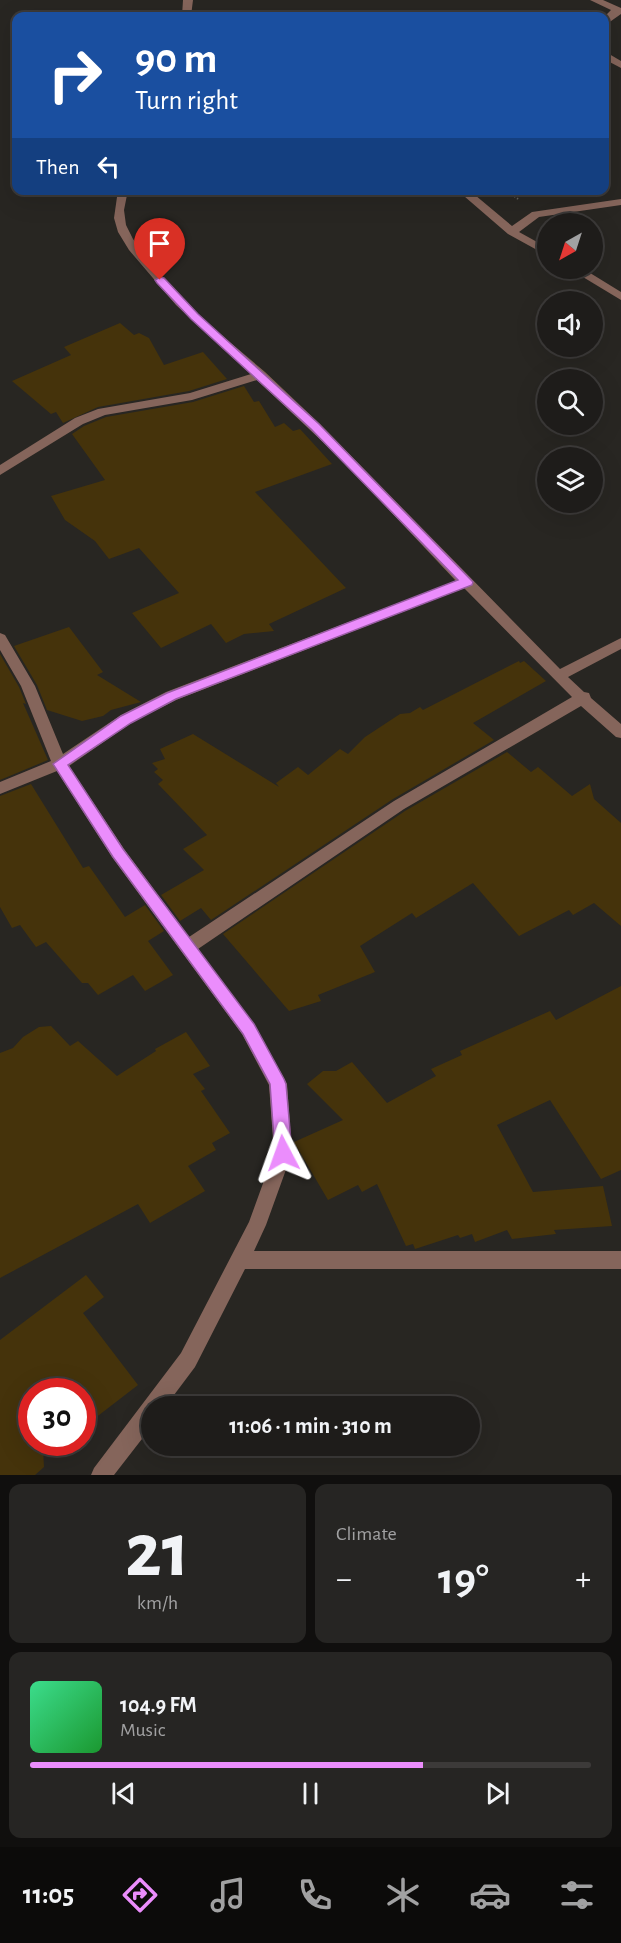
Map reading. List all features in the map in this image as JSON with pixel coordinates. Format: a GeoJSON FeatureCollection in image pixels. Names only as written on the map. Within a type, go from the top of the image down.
{"type":"FeatureCollection","features":[{"type":"Feature","properties":{"kind":"street"},"geometry":{"type":"LineString","coordinates":[[595,0],[619,10]]}},
{"type":"Feature","properties":{"kind":"street"},"geometry":{"type":"LineString","coordinates":[[121,195],[116,210],[118,220],[140,256],[194,317],[315,426],[558,676],[584,697],[621,733]]}},
{"type":"Feature","properties":{"kind":"street"},"geometry":{"type":"LineString","coordinates":[[468,195],[512,232],[537,247]]}},
{"type":"Feature","properties":{"kind":"street"},"geometry":{"type":"LineString","coordinates":[[512,232],[536,214],[621,201]]}},
{"type":"Feature","properties":{"kind":"street"},"geometry":{"type":"LineString","coordinates":[[591,279],[621,297]]}},
{"type":"Feature","properties":{"kind":"street"},"geometry":{"type":"LineString","coordinates":[[0,471],[46,440],[94,415],[192,396],[261,375]]}},
{"type":"Feature","properties":{"kind":"street"},"geometry":{"type":"LineString","coordinates":[[0,788],[60,764],[126,719],[171,696],[467,582]]}},
{"type":"Feature","properties":{"kind":"street"},"geometry":{"type":"LineString","coordinates":[[0,638],[28,686],[60,764],[118,853],[248,1029],[278,1084],[283,1153],[257,1225],[188,1360],[161,1396]]}},
{"type":"Feature","properties":{"kind":"street"},"geometry":{"type":"LineString","coordinates":[[558,676],[621,644]]}},
{"type":"Feature","properties":{"kind":"street"},"geometry":{"type":"LineString","coordinates":[[187,947],[399,805],[584,697]]}},
{"type":"Feature","properties":{"kind":"street"},"geometry":{"type":"LineString","coordinates":[[239,1260],[621,1260]]}},
{"type":"Feature","properties":{"kind":"street"},"geometry":{"type":"LineString","coordinates":[[101,1475],[141,1422]]}},
{"type":"Feature","properties":{"kind":"building"},"geometry":{"type":"Polygon","coordinates":[[[120,323],[134,335],[139,333],[149,338],[164,365],[203,352],[227,379],[189,391],[98,407],[63,423],[56,412],[51,414],[12,381],[71,355],[64,347],[120,323]]]}},
{"type":"Feature","properties":{"kind":"building"},"geometry":{"type":"Polygon","coordinates":[[[244,386],[254,402],[259,401],[275,427],[284,423],[293,431],[300,429],[332,464],[255,492],[346,588],[269,624],[274,631],[244,634],[226,643],[211,624],[161,648],[132,613],[179,593],[139,548],[109,559],[95,541],[65,520],[51,496],[105,480],[72,434],[84,426],[106,417],[193,402],[244,386]]]}},
{"type":"Feature","properties":{"kind":"building"},"geometry":{"type":"Polygon","coordinates":[[[69,627],[103,672],[97,675],[141,702],[82,721],[47,710],[37,685],[14,646],[69,627]]]}},
{"type":"Feature","properties":{"kind":"building"},"geometry":{"type":"Polygon","coordinates":[[[0,654],[19,687],[26,704],[23,703],[48,760],[0,780],[0,654]]]}},
{"type":"Feature","properties":{"kind":"building"},"geometry":{"type":"Polygon","coordinates":[[[519,661],[520,663],[524,661],[546,681],[473,723],[494,740],[393,799],[211,920],[201,908],[180,921],[161,895],[204,870],[183,849],[207,835],[158,784],[163,780],[154,772],[158,769],[152,763],[165,759],[160,749],[193,734],[279,787],[276,783],[298,767],[308,775],[340,749],[348,754],[365,737],[400,714],[410,713],[420,707],[423,710],[519,661]]]}},
{"type":"Feature","properties":{"kind":"building"},"geometry":{"type":"Polygon","coordinates":[[[507,752],[531,772],[538,767],[572,796],[590,784],[594,799],[621,823],[621,926],[594,903],[573,915],[569,910],[519,936],[473,883],[416,918],[412,913],[360,946],[375,972],[318,995],[321,1001],[289,1011],[223,934],[405,811],[507,752]]]}},
{"type":"Feature","properties":{"kind":"building"},"geometry":{"type":"Polygon","coordinates":[[[31,784],[83,868],[89,866],[125,917],[145,905],[164,931],[148,941],[173,975],[145,991],[133,975],[98,995],[88,983],[82,983],[46,942],[36,947],[20,925],[12,928],[0,907],[0,796],[31,784]]]}},
{"type":"Feature","properties":{"kind":"building"},"geometry":{"type":"Polygon","coordinates":[[[621,986],[621,1170],[601,1179],[550,1100],[497,1125],[533,1192],[603,1186],[612,1226],[554,1230],[556,1234],[512,1239],[507,1230],[475,1242],[472,1234],[460,1238],[458,1235],[415,1249],[413,1244],[406,1246],[377,1184],[362,1192],[358,1185],[328,1200],[294,1142],[343,1120],[307,1084],[323,1071],[336,1071],[352,1062],[387,1103],[436,1076],[431,1069],[462,1055],[460,1051],[550,1011],[556,1020],[621,986]]]}},
{"type":"Feature","properties":{"kind":"building"},"geometry":{"type":"Polygon","coordinates":[[[51,1026],[70,1046],[78,1041],[117,1076],[156,1051],[155,1049],[186,1032],[210,1066],[193,1074],[205,1089],[201,1091],[230,1133],[212,1143],[216,1150],[188,1166],[205,1191],[150,1223],[138,1204],[0,1278],[0,1053],[13,1048],[23,1037],[39,1027],[51,1026]]]}},
{"type":"Feature","properties":{"kind":"building"},"geometry":{"type":"Polygon","coordinates":[[[86,1275],[104,1297],[83,1313],[138,1385],[96,1417],[96,1378],[18,1378],[18,1456],[43,1456],[44,1467],[35,1475],[0,1475],[0,1340],[86,1275]]]}},
{"type":"Feature","properties":{"kind":"route"},"geometry":{"type":"LineString","coordinates":[[160,280],[194,317],[315,426],[467,582],[171,696],[126,719],[60,764],[118,853],[248,1029],[278,1084],[283,1153]]}}]}
